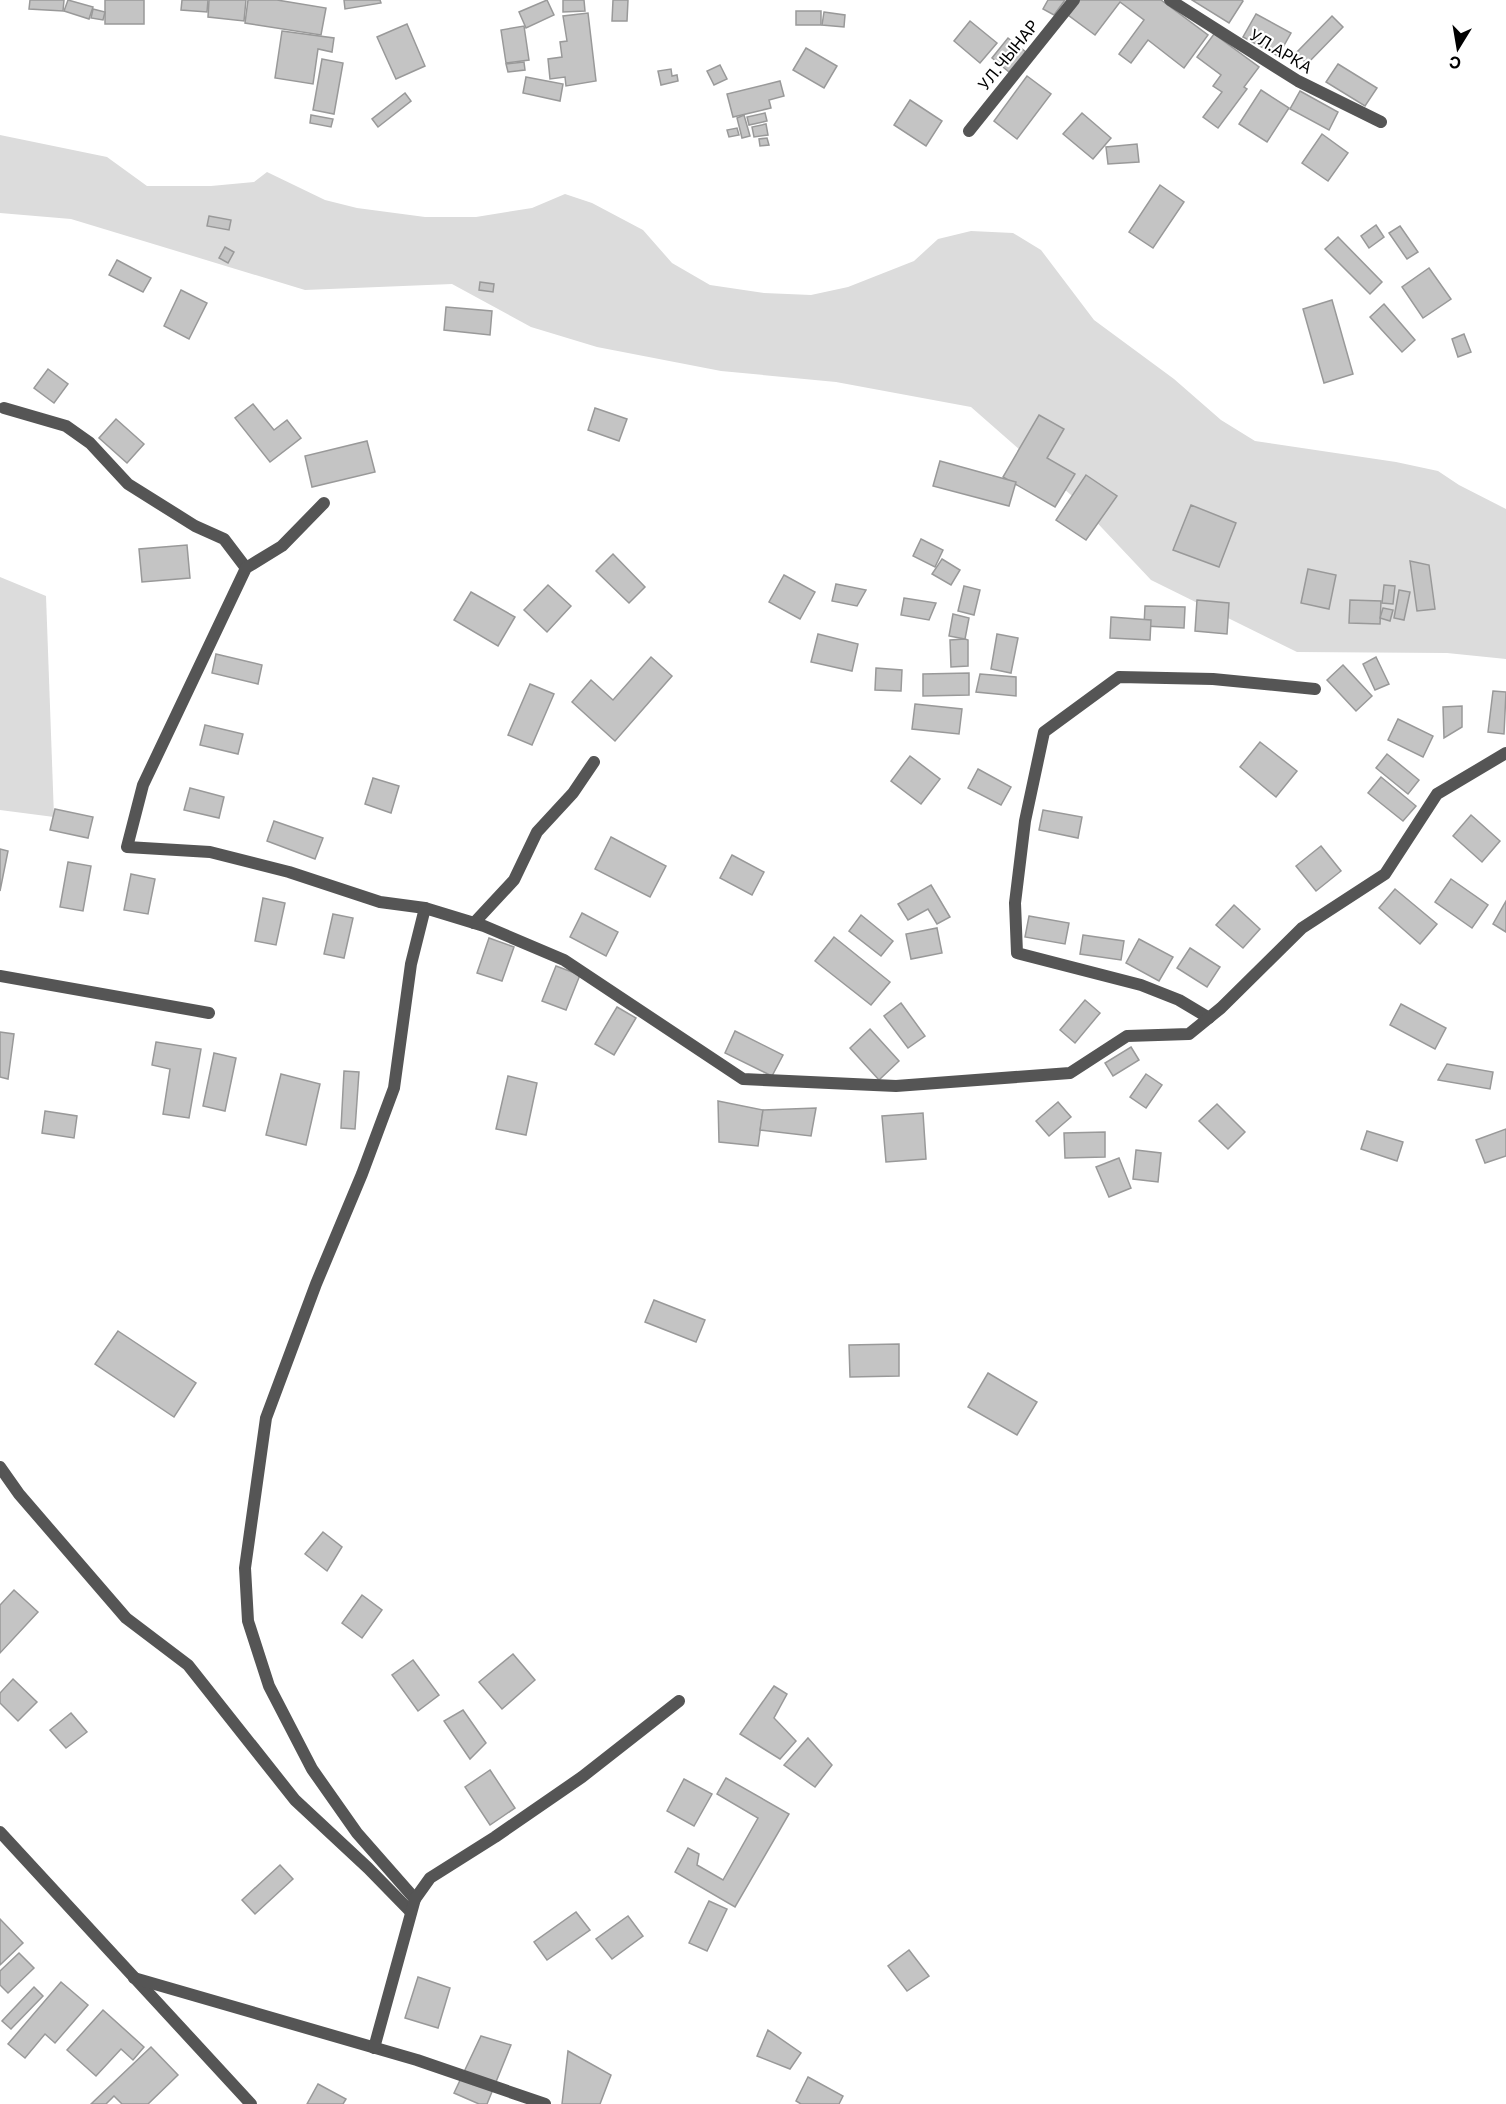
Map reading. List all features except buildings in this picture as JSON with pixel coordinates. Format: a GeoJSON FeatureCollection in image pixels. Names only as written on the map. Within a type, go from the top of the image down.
{"type":"FeatureCollection","features":[{"type":"Feature","properties":{"kind":"street","name":"УЛ.ЧЫНАР"},"geometry":{"type":"LineString","coordinates":[[969,130],[1074,0]]}},
{"type":"Feature","properties":{"kind":"street","name":"УЛ.АРКА"},"geometry":{"type":"LineString","coordinates":[[1170,0],[1298,81],[1381,122]]}},
{"type":"Feature","properties":{"kind":"street"},"geometry":{"type":"LineString","coordinates":[[4,408],[66,426],[90,443],[128,484],[195,526],[224,539],[246,568]]}},
{"type":"Feature","properties":{"kind":"street"},"geometry":{"type":"LineString","coordinates":[[324,503],[282,546],[246,568],[164,736],[143,785],[127,847],[210,852],[289,872],[380,902],[425,908],[474,923],[564,960],[743,1079],[896,1086],[1070,1074],[1127,1036],[1189,1034],[1209,1018],[1302,928],[1385,874],[1437,794],[1506,753]]}},
{"type":"Feature","properties":{"kind":"street"},"geometry":{"type":"LineString","coordinates":[[1209,1018],[1179,1000],[1141,985],[1017,953],[1014,903],[1024,821],[1044,732],[1119,677],[1213,679],[1315,689]]}},
{"type":"Feature","properties":{"kind":"street"},"geometry":{"type":"LineString","coordinates":[[474,923],[514,880],[537,832],[573,793],[594,762]]}},
{"type":"Feature","properties":{"kind":"street"},"geometry":{"type":"LineString","coordinates":[[415,1899],[357,1833],[312,1769],[268,1686],[248,1621],[245,1568],[266,1418],[316,1284],[362,1174],[394,1088],[411,964],[425,908]]}},
{"type":"Feature","properties":{"kind":"street"},"geometry":{"type":"LineString","coordinates":[[0,976],[209,1014]]}},
{"type":"Feature","properties":{"kind":"street"},"geometry":{"type":"LineString","coordinates":[[0,1467],[19,1494],[126,1618],[188,1665],[295,1800],[411,1912]]}},
{"type":"Feature","properties":{"kind":"street"},"geometry":{"type":"LineString","coordinates":[[374,2048],[415,1899],[430,1878],[495,1837],[582,1777],[679,1701]]}},
{"type":"Feature","properties":{"kind":"street"},"geometry":{"type":"LineString","coordinates":[[0,1832],[251,2104]]}},
{"type":"Feature","properties":{"kind":"street"},"geometry":{"type":"LineString","coordinates":[[134,1978],[374,2048],[545,2104]]}},
{"type":"Feature","properties":{"kind":"shaded area"},"geometry":{"type":"Polygon","coordinates":[[[0,135],[107,157],[147,186],[211,186],[254,182],[267,172],[325,200],[357,208],[425,217],[476,217],[532,208],[565,194],[592,203],[643,230],[672,263],[710,285],[764,293],[811,295],[848,287],[914,261],[938,239],[971,231],[1013,233],[1041,250],[1094,320],[1174,379],[1221,420],[1255,441],[1396,462],[1438,471],[1459,485],[1506,509],[1506,659],[1447,653],[1297,652],[1151,580],[1071,495],[971,407],[836,382],[721,371],[597,347],[531,327],[452,284],[305,290],[71,219],[0,213],[0,135]]]}},
{"type":"Feature","properties":{"kind":"shaded area"},"geometry":{"type":"Polygon","coordinates":[[[0,577],[46,596],[54,817],[0,810],[0,577]]]}}]}
